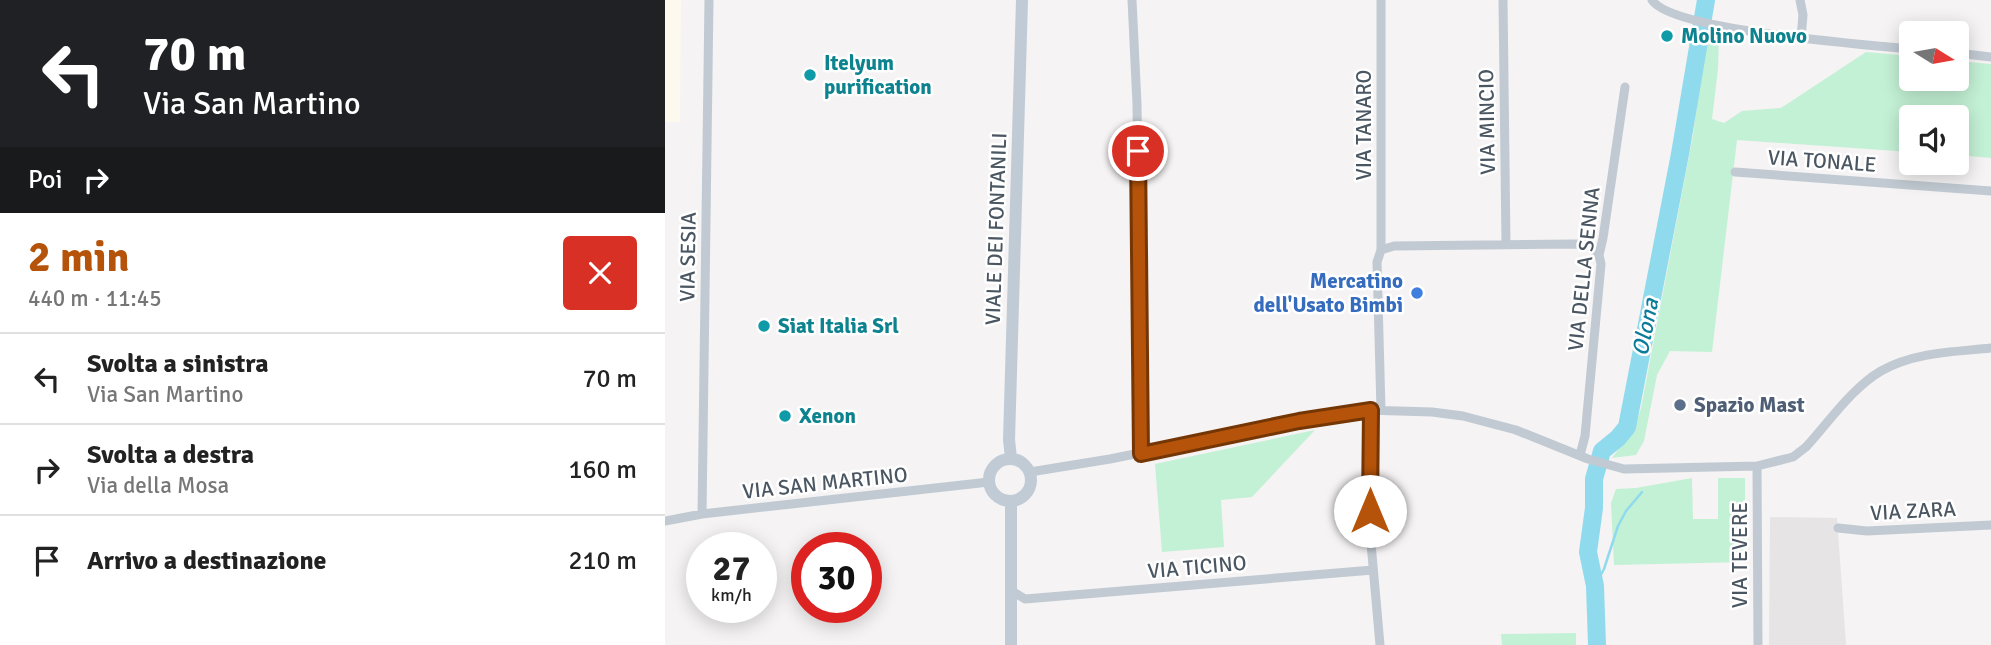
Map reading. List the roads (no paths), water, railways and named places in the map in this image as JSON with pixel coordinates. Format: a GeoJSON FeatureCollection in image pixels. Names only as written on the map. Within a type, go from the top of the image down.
{"type":"FeatureCollection","features":[{"type":"Feature","properties":{"kind":"main road","name":"VIALE DEI FONTANILI"},"geometry":{"type":"LineString","coordinates":[[1011,458],[1009,440],[1022,0]]}},
{"type":"Feature","properties":{"kind":"main road"},"geometry":{"type":"LineString","coordinates":[[1011,458],[1020,461],[1030,472],[1030,489],[1022,498],[1011,501],[997,497],[990,488],[989,476],[999,461],[1011,458]]}},
{"type":"Feature","properties":{"kind":"main road"},"geometry":{"type":"LineString","coordinates":[[1011,501],[1011,645]]}},
{"type":"Feature","properties":{"kind":"street","name":"VIA SESIA"},"geometry":{"type":"LineString","coordinates":[[702,514],[709,0]]}},
{"type":"Feature","properties":{"kind":"street"},"geometry":{"type":"LineString","coordinates":[[1132,0],[1137,104],[1141,454]]}},
{"type":"Feature","properties":{"kind":"street","name":"VIA TANARO"},"geometry":{"type":"LineString","coordinates":[[1381,0],[1381,250],[1377,262],[1381,410]]}},
{"type":"Feature","properties":{"kind":"street","name":"VIA MINCIO"},"geometry":{"type":"LineString","coordinates":[[1503,0],[1506,244]]}},
{"type":"Feature","properties":{"kind":"street"},"geometry":{"type":"LineString","coordinates":[[1800,0],[1803,15],[1801,38]]}},
{"type":"Feature","properties":{"kind":"street"},"geometry":{"type":"LineString","coordinates":[[1653,2],[1695,21],[1711,24],[1801,38],[1899,48]]}},
{"type":"Feature","properties":{"kind":"street"},"geometry":{"type":"LineString","coordinates":[[1969,54],[1991,57]]}},
{"type":"Feature","properties":{"kind":"street","name":"VIA DELLA SENNA"},"geometry":{"type":"LineString","coordinates":[[1584,457],[1601,264],[1599,255],[1625,87]]}},
{"type":"Feature","properties":{"kind":"street","name":"VIA TONALE"},"geometry":{"type":"LineString","coordinates":[[1735,173],[1991,191]]}},
{"type":"Feature","properties":{"kind":"street"},"geometry":{"type":"LineString","coordinates":[[1381,250],[1394,246],[1584,244],[1599,255]]}},
{"type":"Feature","properties":{"kind":"street"},"geometry":{"type":"LineString","coordinates":[[1030,472],[1141,454],[1299,421],[1371,410],[1463,416],[1515,430],[1609,466],[1638,469],[1758,466],[1780,462],[1797,455],[1861,386],[1881,371],[1902,361],[1932,354],[1991,348]]}},
{"type":"Feature","properties":{"kind":"street"},"geometry":{"type":"LineString","coordinates":[[1371,410],[1370,532],[1380,645],[1371,645]]}},
{"type":"Feature","properties":{"kind":"street","name":"VIA TEVERE"},"geometry":{"type":"LineString","coordinates":[[1758,466],[1758,645]]}},
{"type":"Feature","properties":{"kind":"street","name":"VIA SAN MARTINO"},"geometry":{"type":"LineString","coordinates":[[665,521],[702,514],[989,482]]}},
{"type":"Feature","properties":{"kind":"street","name":"VIA ZARA"},"geometry":{"type":"LineString","coordinates":[[1838,528],[1867,531],[1991,525]]}},
{"type":"Feature","properties":{"kind":"street","name":"VIA TICINO"},"geometry":{"type":"LineString","coordinates":[[1025,599],[1373,570]]}},
{"type":"Feature","properties":{"kind":"street"},"geometry":{"type":"LineString","coordinates":[[1010,590],[1025,599],[1010,612]]}},
{"type":"Feature","properties":{"kind":"waterway","name":"Olona"},"geometry":{"type":"LineString","coordinates":[[1597,645],[1595,586],[1588,552],[1594,508],[1594,479],[1602,451],[1627,427],[1680,154],[1706,0]]}},
{"type":"Feature","properties":{"kind":"waterway"},"geometry":{"type":"LineString","coordinates":[[1595,586],[1604,569],[1618,526],[1626,511],[1642,492]]}},
{"type":"Feature","properties":{"kind":"place","name":"Molino Nuovo"},"geometry":{"type":"Point","coordinates":[1667,36]}},
{"type":"Feature","properties":{"kind":"place","name":"Itelyum purification"},"geometry":{"type":"Point","coordinates":[810,75]}},
{"type":"Feature","properties":{"kind":"place","name":"Mercatino dell'Usato Bimbi"},"geometry":{"type":"Point","coordinates":[1417,293]}},
{"type":"Feature","properties":{"kind":"place","name":"Siat Italia Srl"},"geometry":{"type":"Point","coordinates":[764,326]}},
{"type":"Feature","properties":{"kind":"place","name":"Spazio Mast"},"geometry":{"type":"Point","coordinates":[1680,405]}},
{"type":"Feature","properties":{"kind":"place","name":"Xenon"},"geometry":{"type":"Point","coordinates":[785,416]}}]}
